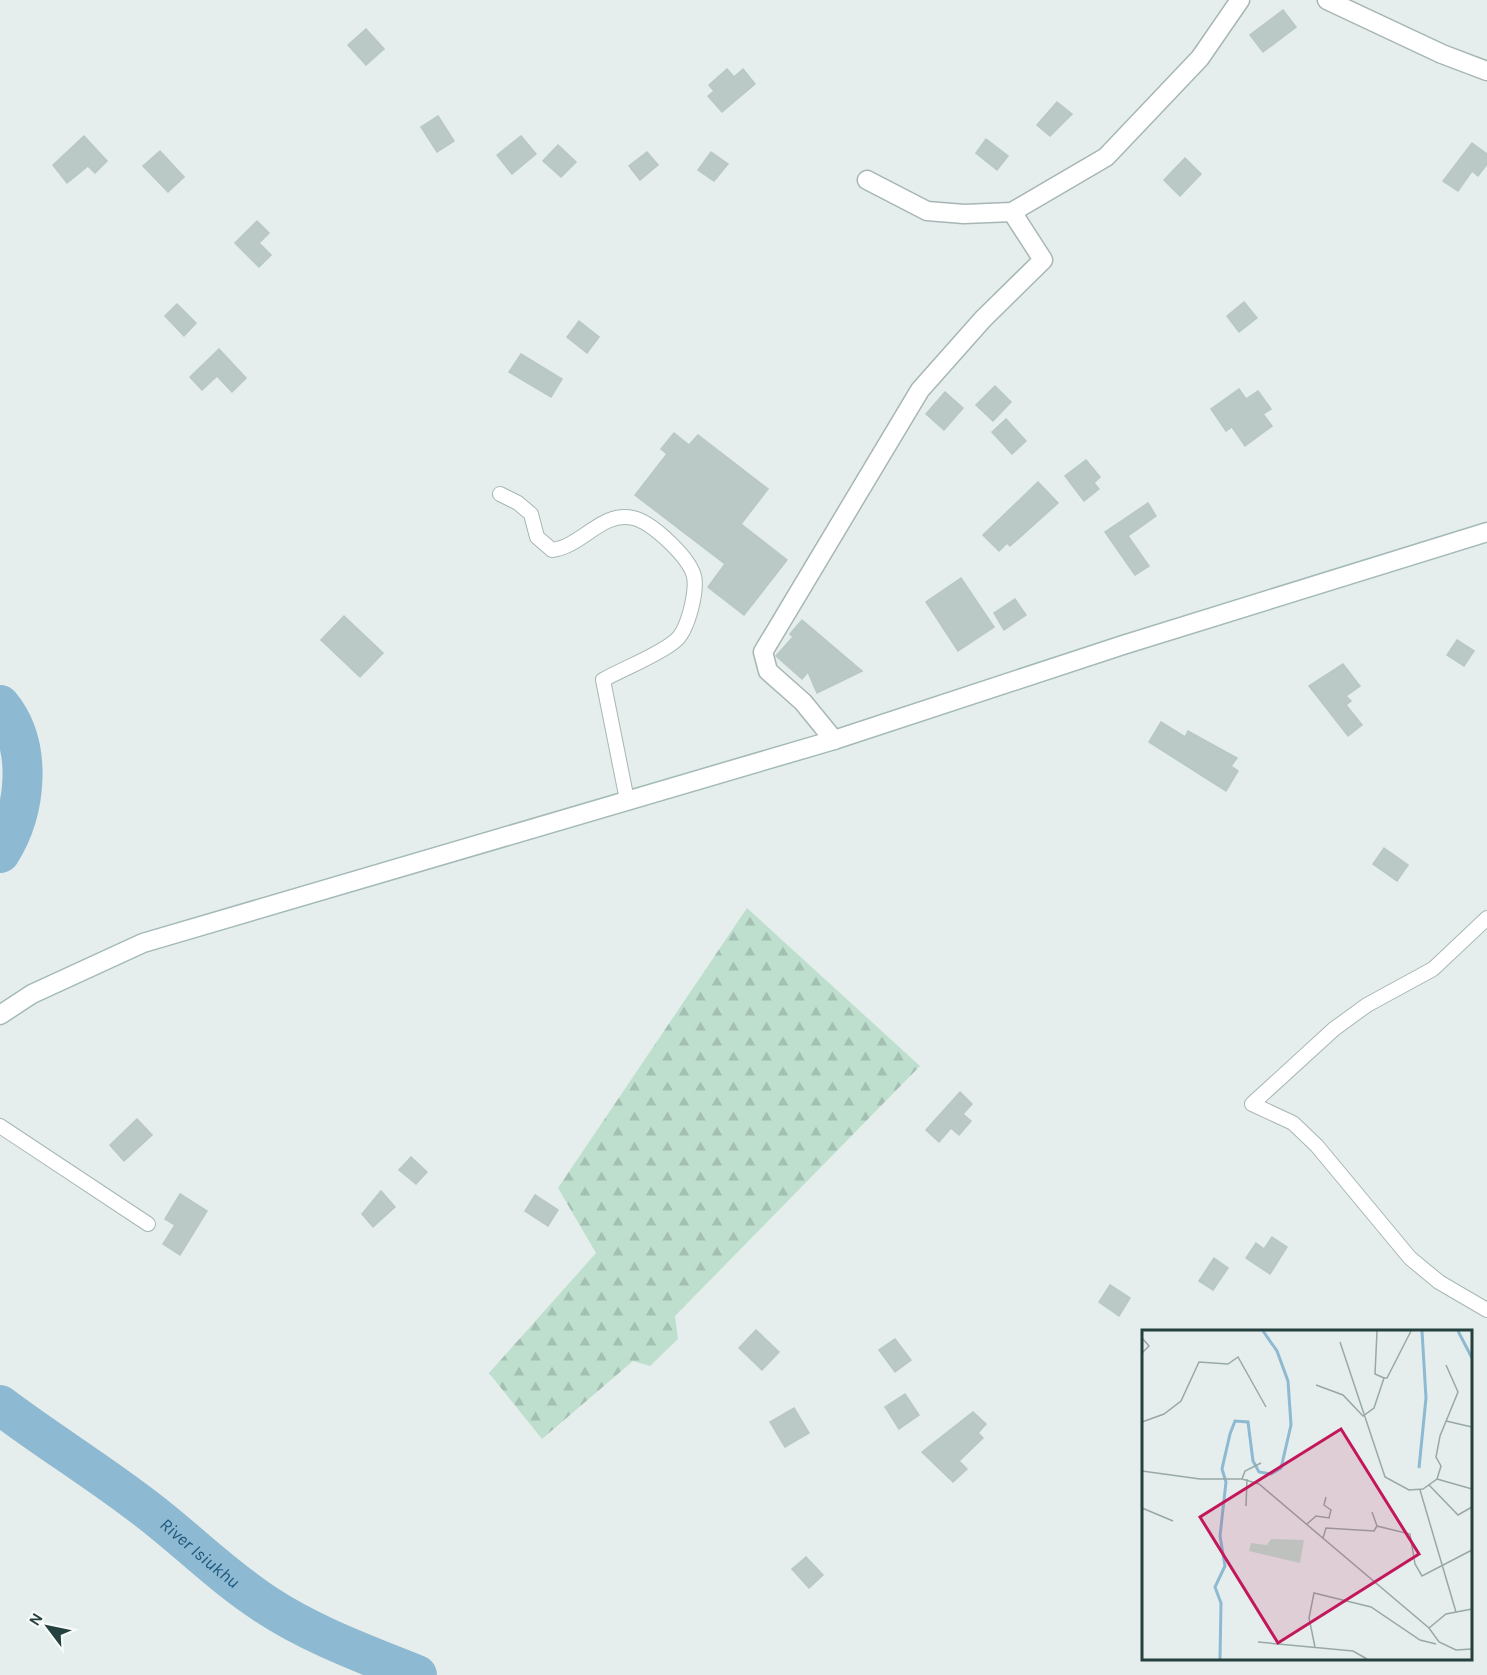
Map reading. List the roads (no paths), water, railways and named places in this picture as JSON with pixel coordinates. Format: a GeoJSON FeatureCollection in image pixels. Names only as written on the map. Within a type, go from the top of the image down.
{"type":"FeatureCollection","features":[{"type":"Feature","properties":{"kind":"main road"},"geometry":{"type":"LineString","coordinates":[[867,180],[927,211],[964,214],[1011,212],[1106,157],[1200,58],[1240,0]]}},
{"type":"Feature","properties":{"kind":"main road"},"geometry":{"type":"LineString","coordinates":[[1327,0],[1442,54],[1487,72]]}},
{"type":"Feature","properties":{"kind":"main road"},"geometry":{"type":"LineString","coordinates":[[834,740],[803,702],[768,671],[763,652],[920,390],[983,319],[1042,261],[1011,212]]}},
{"type":"Feature","properties":{"kind":"main road"},"geometry":{"type":"LineString","coordinates":[[0,1015],[32,994],[143,943],[834,740],[1134,641],[1487,532]]}},
{"type":"Feature","properties":{"kind":"lane"},"geometry":{"type":"LineString","coordinates":[[500,494],[518,503],[531,514],[537,537],[552,550],[566,548],[610,517],[634,518],[664,538],[694,574],[693,598],[686,627],[676,641],[603,680],[627,800]]}},
{"type":"Feature","properties":{"kind":"lane"},"geometry":{"type":"LineString","coordinates":[[1487,918],[1433,969],[1367,1005],[1334,1029],[1252,1104],[1293,1123],[1317,1146],[1410,1258],[1439,1282],[1487,1310]]}},
{"type":"Feature","properties":{"kind":"lane"},"geometry":{"type":"LineString","coordinates":[[0,1126],[148,1224]]}},
{"type":"Feature","properties":{"kind":"waterway","name":"River Isiukhu"},"geometry":{"type":"LineString","coordinates":[[0,705],[11,721],[22,758],[21,798],[9,836],[0,853]]}},
{"type":"Feature","properties":{"kind":"waterway","name":"River Isiukhu"},"geometry":{"type":"LineString","coordinates":[[0,1405],[137,1502],[265,1604],[320,1635],[417,1675]]}}]}
